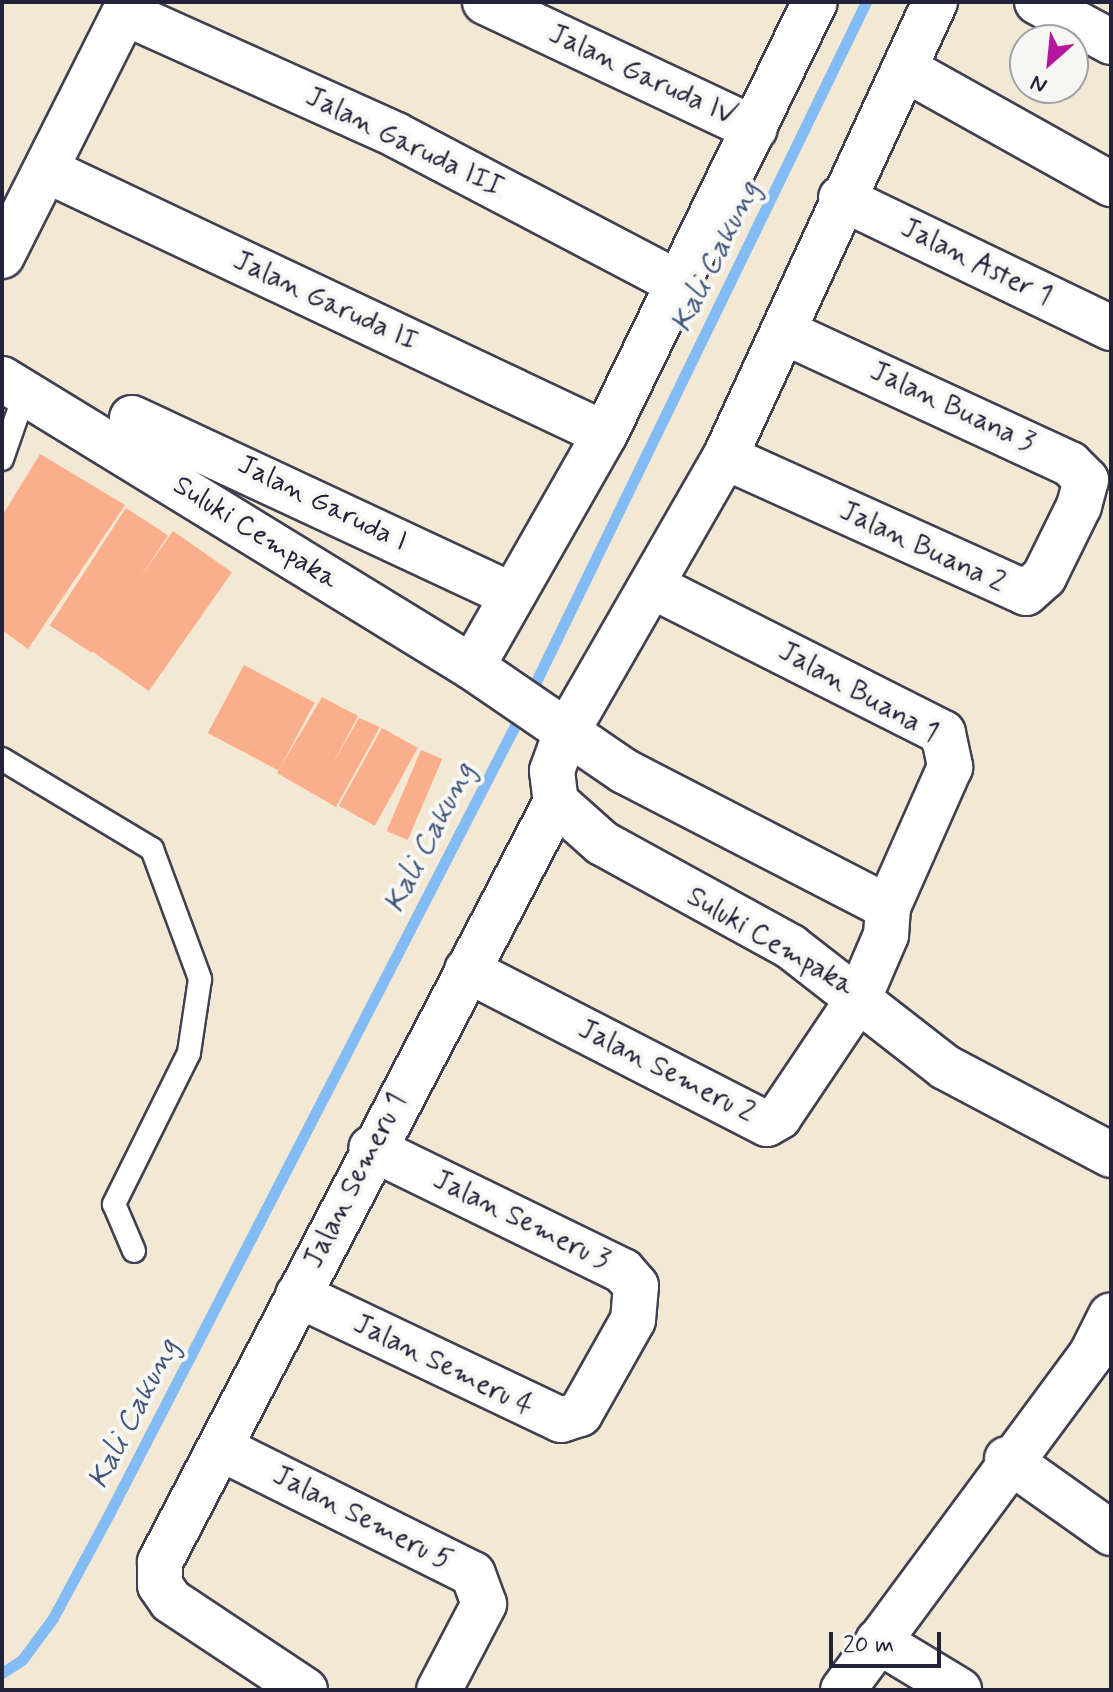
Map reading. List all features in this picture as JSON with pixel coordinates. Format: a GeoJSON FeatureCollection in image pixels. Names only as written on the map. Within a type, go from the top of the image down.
{"type":"FeatureCollection","features":[{"type":"Feature","properties":{"kind":"street","name":"Jalan Garuda IV"},"geometry":{"type":"LineString","coordinates":[[485,2],[755,129]]}},
{"type":"Feature","properties":{"kind":"street"},"geometry":{"type":"LineString","coordinates":[[490,678],[511,595],[605,434],[815,2]]}},
{"type":"Feature","properties":{"kind":"street"},"geometry":{"type":"LineString","coordinates":[[556,802],[552,771],[555,725],[652,586],[725,457],[787,333],[841,198],[935,2]]}},
{"type":"Feature","properties":{"kind":"street"},"geometry":{"type":"LineString","coordinates":[[1037,2],[1111,42]]}},
{"type":"Feature","properties":{"kind":"street"},"geometry":{"type":"LineString","coordinates":[[2,256],[128,7]]}},
{"type":"Feature","properties":{"kind":"street","name":"Jalan Garuda III"},"geometry":{"type":"LineString","coordinates":[[128,7],[396,135],[678,283]]}},
{"type":"Feature","properties":{"kind":"street"},"geometry":{"type":"LineString","coordinates":[[905,69],[1111,184]]}},
{"type":"Feature","properties":{"kind":"street","name":"Jalan Garuda II"},"geometry":{"type":"LineString","coordinates":[[46,170],[605,434]]}},
{"type":"Feature","properties":{"kind":"street","name":"Jalan Aster 1"},"geometry":{"type":"LineString","coordinates":[[841,198],[1111,328]]}},
{"type":"Feature","properties":{"kind":"street","name":"Jalan Buana 3"},"geometry":{"type":"LineString","coordinates":[[787,333],[1070,464],[1086,480],[1079,506]]}},
{"type":"Feature","properties":{"kind":"street","name":"Suluki Cempaka"},"geometry":{"type":"LineString","coordinates":[[12,398],[61,417],[490,678],[555,725],[888,907],[886,935],[859,998],[791,947],[602,843],[556,802]]}},
{"type":"Feature","properties":{"kind":"street","name":"Jalan Garuda I"},"geometry":{"type":"LineString","coordinates":[[132,418],[511,595]]}},
{"type":"Feature","properties":{"kind":"street","name":"Jalan Buana 2"},"geometry":{"type":"LineString","coordinates":[[725,457],[1026,593],[1044,577],[1079,506]]}},
{"type":"Feature","properties":{"kind":"street","name":"Jalan Buana 1"},"geometry":{"type":"LineString","coordinates":[[652,586],[943,733],[950,767],[888,907]]}},
{"type":"Feature","properties":{"kind":"street","name":"Jalan Semeru 1"},"geometry":{"type":"LineString","coordinates":[[305,1690],[171,1601],[160,1585],[160,1562],[222,1449],[371,1148],[556,802]]}},
{"type":"Feature","properties":{"kind":"street","name":"Jalan Semeru 2"},"geometry":{"type":"LineString","coordinates":[[467,970],[767,1124],[779,1117],[859,998]]}},
{"type":"Feature","properties":{"kind":"street"},"geometry":{"type":"LineString","coordinates":[[859,998],[945,1067],[1111,1155]]}},
{"type":"Feature","properties":{"kind":"street","name":"Jalan Semeru 3"},"geometry":{"type":"LineString","coordinates":[[371,1148],[623,1271],[636,1286],[633,1320]]}},
{"type":"Feature","properties":{"kind":"street","name":"Jalan Semeru 4"},"geometry":{"type":"LineString","coordinates":[[298,1295],[561,1420],[580,1414],[633,1320]]}},
{"type":"Feature","properties":{"kind":"street"},"geometry":{"type":"LineString","coordinates":[[843,1690],[1007,1459],[1102,1350],[1111,1315]]}},
{"type":"Feature","properties":{"kind":"street","name":"Jalan Semeru 5"},"geometry":{"type":"LineString","coordinates":[[222,1449],[473,1574],[484,1604],[439,1690]]}},
{"type":"Feature","properties":{"kind":"street"},"geometry":{"type":"LineString","coordinates":[[1007,1459],[1111,1533]]}},
{"type":"Feature","properties":{"kind":"street"},"geometry":{"type":"LineString","coordinates":[[878,1641],[959,1690]]}},
{"type":"Feature","properties":{"kind":"lane"},"geometry":{"type":"LineString","coordinates":[[2,459],[12,398]]}},
{"type":"Feature","properties":{"kind":"lane"},"geometry":{"type":"LineString","coordinates":[[2,759],[152,849],[200,979],[189,1053],[114,1204],[134,1251]]}},
{"type":"Feature","properties":{"kind":"building"},"geometry":{"type":"Polygon","coordinates":[[[40,454],[125,505],[28,649],[2,630],[2,516],[40,454]]]}},
{"type":"Feature","properties":{"kind":"building"},"geometry":{"type":"Polygon","coordinates":[[[126,508],[168,535],[92,653],[50,625],[126,508]]]}},
{"type":"Feature","properties":{"kind":"building"},"geometry":{"type":"Polygon","coordinates":[[[173,531],[232,572],[149,691],[90,650],[173,531]]]}},
{"type":"Feature","properties":{"kind":"building"},"geometry":{"type":"Polygon","coordinates":[[[244,665],[315,703],[278,771],[208,733],[244,665]]]}},
{"type":"Feature","properties":{"kind":"building"},"geometry":{"type":"Polygon","coordinates":[[[322,697],[358,716],[331,767],[359,718],[380,727],[336,807],[277,773],[322,697]]]}},
{"type":"Feature","properties":{"kind":"building"},"geometry":{"type":"Polygon","coordinates":[[[382,728],[418,748],[375,826],[339,806],[382,728]]]}},
{"type":"Feature","properties":{"kind":"building"},"geometry":{"type":"Polygon","coordinates":[[[421,750],[442,759],[408,840],[387,831],[421,750]]]}},
{"type":"Feature","properties":{"kind":"waterway","name":"Kali Cakung"},"geometry":{"type":"LineString","coordinates":[[529,696],[866,2]]}},
{"type":"Feature","properties":{"kind":"waterway","name":"Kali Cakung"},"geometry":{"type":"LineString","coordinates":[[2,1673],[22,1660],[53,1618],[522,712]]}}]}
